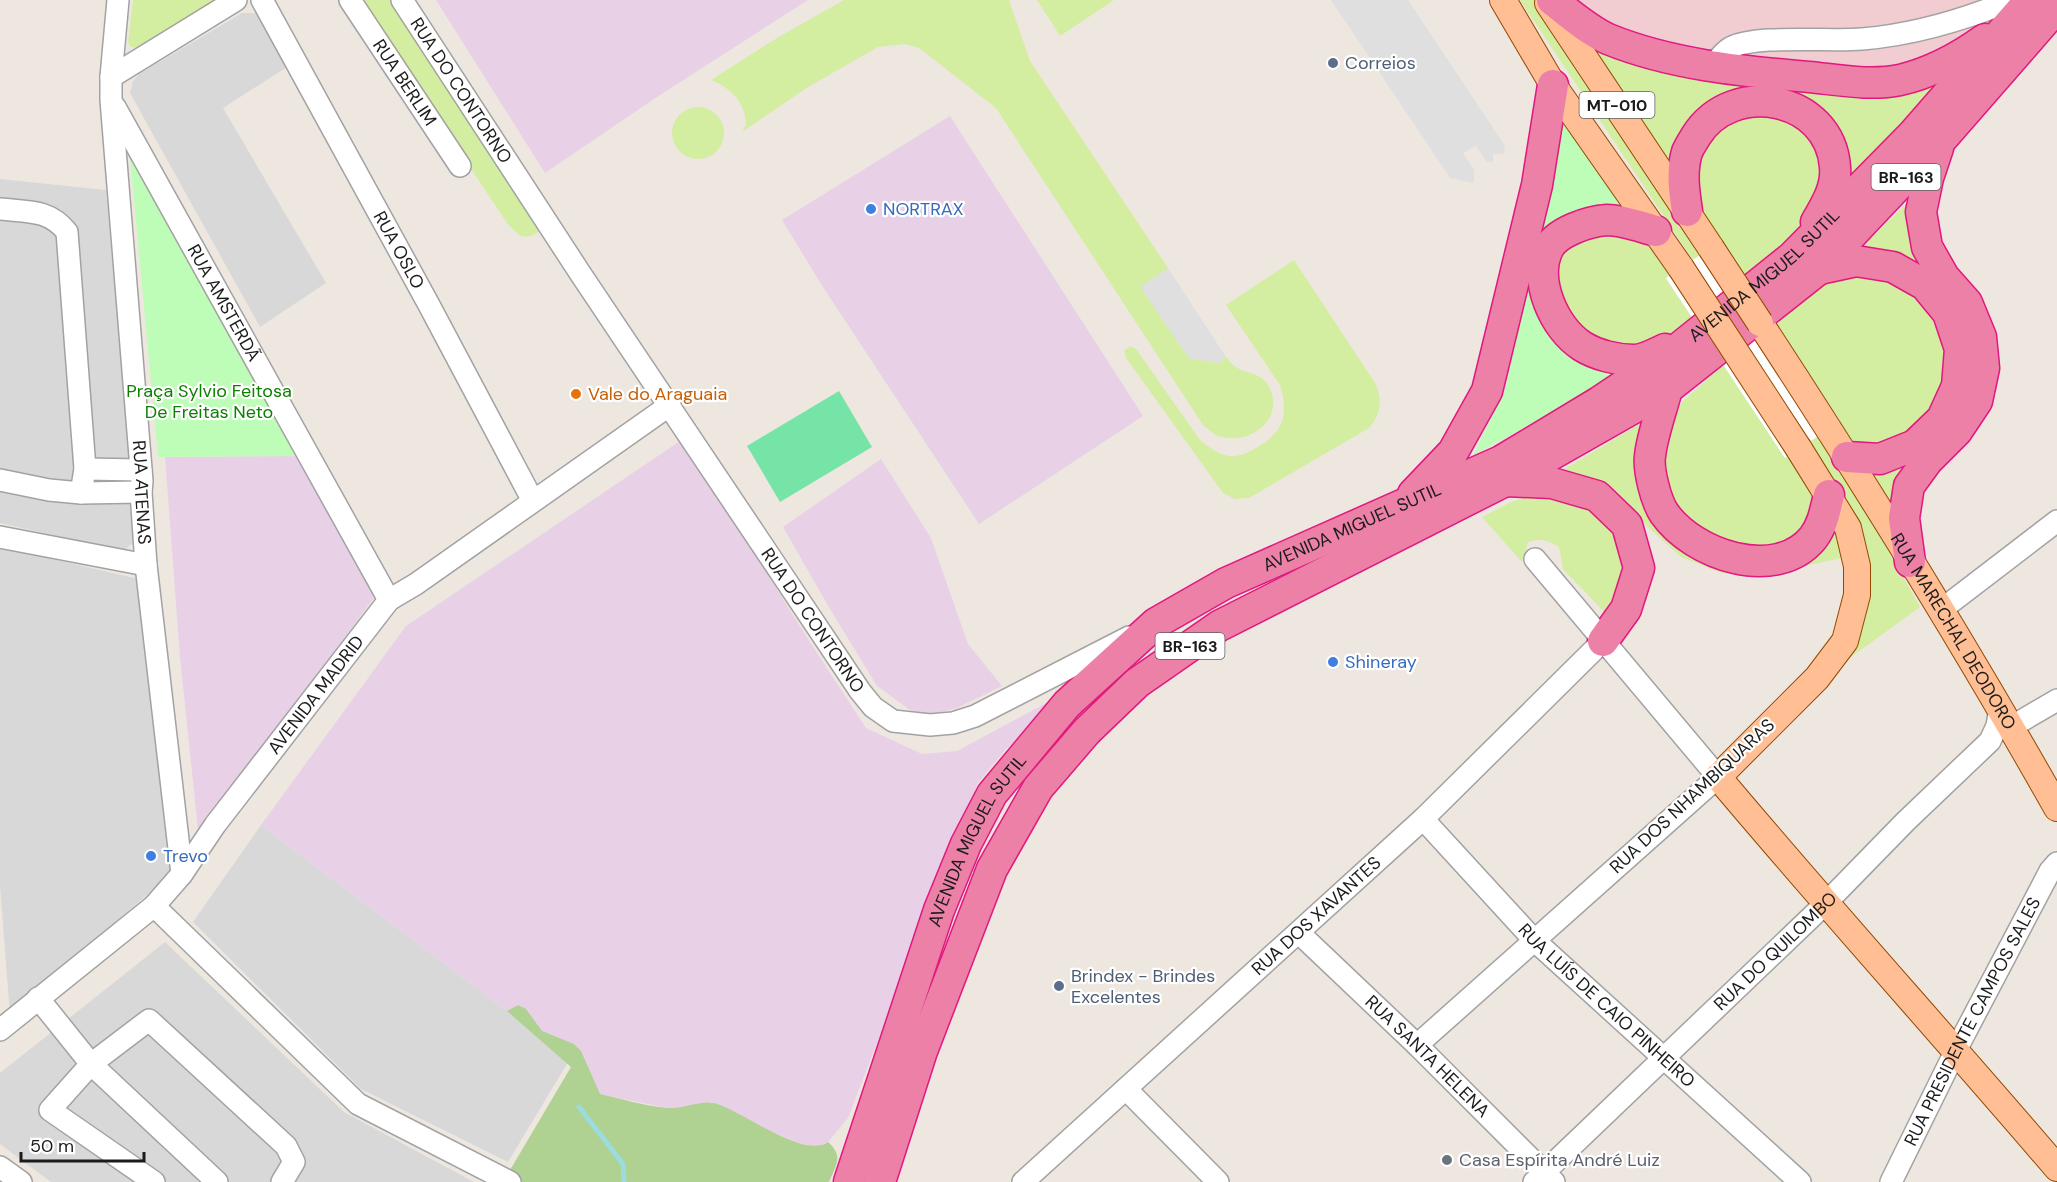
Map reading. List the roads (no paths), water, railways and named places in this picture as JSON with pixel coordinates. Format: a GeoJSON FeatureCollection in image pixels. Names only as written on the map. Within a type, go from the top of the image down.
{"type":"FeatureCollection","features":[{"type":"Feature","properties":{"kind":"highway"},"geometry":{"type":"LineString","coordinates":[[1552,0],[1576,20],[1606,38],[1640,50],[1711,68],[1867,83],[1899,80],[1929,71],[1970,50],[2020,4]]}},
{"type":"Feature","properties":{"kind":"highway","name":"AVENIDA MIGUEL SUTIL"},"geometry":{"type":"LineString","coordinates":[[1812,256],[2020,4]]}},
{"type":"Feature","properties":{"kind":"highway","name":"AVENIDA MIGUEL SUTIL"},"geometry":{"type":"LineString","coordinates":[[880,1182],[922,1051],[992,869],[1038,788],[1087,731],[1137,683],[1219,626],[1505,481],[1667,389],[1941,140],[2057,6]]}},
{"type":"Feature","properties":{"kind":"highway"},"geometry":{"type":"LineString","coordinates":[[1383,515],[1419,490],[1453,452],[1487,391],[1537,185],[1553,85]]}},
{"type":"Feature","properties":{"kind":"highway"},"geometry":{"type":"LineString","coordinates":[[1687,211],[1683,180],[1687,151],[1703,126],[1726,108],[1735,105],[1754,100],[1783,103],[1809,117],[1828,139],[1836,167],[1831,196],[1812,256],[1893,267],[1925,285],[1948,313],[1960,349],[1957,386],[1942,419],[1915,445],[1880,459],[1847,457]]}},
{"type":"Feature","properties":{"kind":"highway"},"geometry":{"type":"LineString","coordinates":[[1910,562],[1904,518],[1909,486],[1928,460],[1956,431],[1977,401],[1984,368],[1981,337],[1967,303],[1944,277],[1927,247],[1921,212],[1928,178],[1941,140]]}},
{"type":"Feature","properties":{"kind":"highway"},"geometry":{"type":"LineString","coordinates":[[1656,231],[1609,220],[1585,223],[1565,232],[1548,248],[1543,272],[1547,299],[1559,324],[1581,345],[1609,357],[1637,360],[1690,340]]}},
{"type":"Feature","properties":{"kind":"highway","name":"AVENIDA MIGUEL SUTIL"},"geometry":{"type":"LineString","coordinates":[[849,1182],[939,910],[966,844],[992,794],[1067,704],[1156,623],[1226,583],[1501,461],[1599,402],[1690,340],[1792,256],[1812,256]]}},
{"type":"Feature","properties":{"kind":"highway"},"geometry":{"type":"LineString","coordinates":[[1667,389],[1649,456],[1653,486],[1664,513],[1687,537],[1726,556],[1747,561],[1771,560],[1795,552],[1811,540],[1822,524],[1829,495]]}},
{"type":"Feature","properties":{"kind":"highway"},"geometry":{"type":"LineString","coordinates":[[1505,481],[1552,483],[1597,496],[1627,525],[1639,568],[1626,609],[1603,641]]}},
{"type":"Feature","properties":{"kind":"main road","name":"MT-010"},"geometry":{"type":"LineString","coordinates":[[1503,0],[1553,85],[1656,231]]}},
{"type":"Feature","properties":{"kind":"main road","name":"MT-010"},"geometry":{"type":"LineString","coordinates":[[1546,0],[1687,211]]}},
{"type":"Feature","properties":{"kind":"main road","name":"RUA MARECHAL DEODORO"},"geometry":{"type":"LineString","coordinates":[[1687,211],[1847,457],[2050,789],[2057,808]]}},
{"type":"Feature","properties":{"kind":"main road","name":"RUA DOS NHAMBIQUARAS"},"geometry":{"type":"LineString","coordinates":[[1656,231],[1829,495],[1848,528],[1857,566],[1857,595],[1845,641],[1817,678],[1718,777]]}},
{"type":"Feature","properties":{"kind":"main road"},"geometry":{"type":"LineString","coordinates":[[1718,777],[1825,904],[1956,1050],[2057,1168]]}},
{"type":"Feature","properties":{"kind":"street","name":"RUA ATENAS"},"geometry":{"type":"LineString","coordinates":[[118,0],[111,100],[141,470],[146,566],[182,874]]}},
{"type":"Feature","properties":{"kind":"street"},"geometry":{"type":"LineString","coordinates":[[111,77],[236,0]]}},
{"type":"Feature","properties":{"kind":"street","name":"RUA OSLO"},"geometry":{"type":"LineString","coordinates":[[262,0],[533,501]]}},
{"type":"Feature","properties":{"kind":"street","name":"RUA BERLIM"},"geometry":{"type":"LineString","coordinates":[[350,0],[460,166]]}},
{"type":"Feature","properties":{"kind":"street","name":"RUA DO CONTORNO"},"geometry":{"type":"LineString","coordinates":[[402,0],[580,273],[860,691],[873,707],[893,721],[953,723],[975,716],[1156,623]]}},
{"type":"Feature","properties":{"kind":"street"},"geometry":{"type":"LineString","coordinates":[[1711,68],[1730,48],[1752,41],[1862,39],[1909,32],[1989,9],[2020,4]]}},
{"type":"Feature","properties":{"kind":"street","name":"RUA AMSTERDÃ"},"geometry":{"type":"LineString","coordinates":[[111,100],[388,600]]}},
{"type":"Feature","properties":{"kind":"street"},"geometry":{"type":"LineString","coordinates":[[0,209],[51,216],[67,232],[85,469],[81,493]]}},
{"type":"Feature","properties":{"kind":"street","name":"AVENIDA MADRID"},"geometry":{"type":"LineString","coordinates":[[0,1027],[154,906],[182,874],[215,825],[388,600],[416,584],[670,405]]}},
{"type":"Feature","properties":{"kind":"street"},"geometry":{"type":"LineString","coordinates":[[85,469],[141,470]]}},
{"type":"Feature","properties":{"kind":"street"},"geometry":{"type":"LineString","coordinates":[[0,480],[49,490],[81,493],[141,492]]}},
{"type":"Feature","properties":{"kind":"street"},"geometry":{"type":"LineString","coordinates":[[1941,610],[2057,521]]}},
{"type":"Feature","properties":{"kind":"street"},"geometry":{"type":"LineString","coordinates":[[0,537],[146,566]]}},
{"type":"Feature","properties":{"kind":"street"},"geometry":{"type":"LineString","coordinates":[[1535,559],[1718,777]]}},
{"type":"Feature","properties":{"kind":"street","name":"RUA DOS XAVANTES"},"geometry":{"type":"LineString","coordinates":[[1023,1182],[1424,819],[1603,641]]}},
{"type":"Feature","properties":{"kind":"street"},"geometry":{"type":"LineString","coordinates":[[2005,717],[2057,700]]}},
{"type":"Feature","properties":{"kind":"street","name":"RUA DO QUILOMBO"},"geometry":{"type":"LineString","coordinates":[[1544,1179],[1663,1059],[1825,904],[1906,821],[1990,741],[2005,717]]}},
{"type":"Feature","properties":{"kind":"street","name":"RUA DOS NHAMBIQUARAS"},"geometry":{"type":"LineString","coordinates":[[1417,1045],[1718,777]]}},
{"type":"Feature","properties":{"kind":"street","name":"RUA LUÍS DE CAIO PINHEIRO"},"geometry":{"type":"LineString","coordinates":[[1424,819],[1534,940],[1800,1182]]}},
{"type":"Feature","properties":{"kind":"street","name":"RUA PRESIDENTE CAMPOS SALES"},"geometry":{"type":"LineString","coordinates":[[1891,1182],[1956,1050],[2050,871],[2057,863]]}},
{"type":"Feature","properties":{"kind":"street"},"geometry":{"type":"LineString","coordinates":[[154,906],[358,1104],[510,1182]]}},
{"type":"Feature","properties":{"kind":"street","name":"RUA SANTA HELENA"},"geometry":{"type":"LineString","coordinates":[[1299,933],[1417,1045],[1544,1179]]}},
{"type":"Feature","properties":{"kind":"street"},"geometry":{"type":"LineString","coordinates":[[38,998],[91,1064],[217,1182]]}},
{"type":"Feature","properties":{"kind":"street"},"geometry":{"type":"LineString","coordinates":[[154,1182],[50,1110],[91,1064],[149,1020],[286,1146],[294,1162],[282,1182]]}},
{"type":"Feature","properties":{"kind":"street"},"geometry":{"type":"LineString","coordinates":[[1126,1089],[1218,1182]]}},
{"type":"Feature","properties":{"kind":"street"},"geometry":{"type":"LineString","coordinates":[[0,1167],[21,1182]]}},
{"type":"Feature","properties":{"kind":"waterway"},"geometry":{"type":"LineString","coordinates":[[579,1107],[623,1164],[624,1182]]}},
{"type":"Feature","properties":{"kind":"place","name":"Correios"},"geometry":{"type":"Point","coordinates":[1333,63]}},
{"type":"Feature","properties":{"kind":"place","name":"NORTRAX"},"geometry":{"type":"Point","coordinates":[871,209]}},
{"type":"Feature","properties":{"kind":"place","name":"Vale do Araguaia"},"geometry":{"type":"Point","coordinates":[576,394]}},
{"type":"Feature","properties":{"kind":"place","name":"Shineray"},"geometry":{"type":"Point","coordinates":[1333,662]}},
{"type":"Feature","properties":{"kind":"place","name":"Trevo"},"geometry":{"type":"Point","coordinates":[151,856]}},
{"type":"Feature","properties":{"kind":"place","name":"Brindex - Brindes Excelentes"},"geometry":{"type":"Point","coordinates":[1059,986]}},
{"type":"Feature","properties":{"kind":"place","name":"Casa Espírita André Luiz"},"geometry":{"type":"Point","coordinates":[1447,1160]}},
{"type":"Feature","properties":{"kind":"park label","name":"Praça Sylvio Feitosa De Freitas Neto"},"geometry":{"type":"Point","coordinates":[209,401]}}]}
